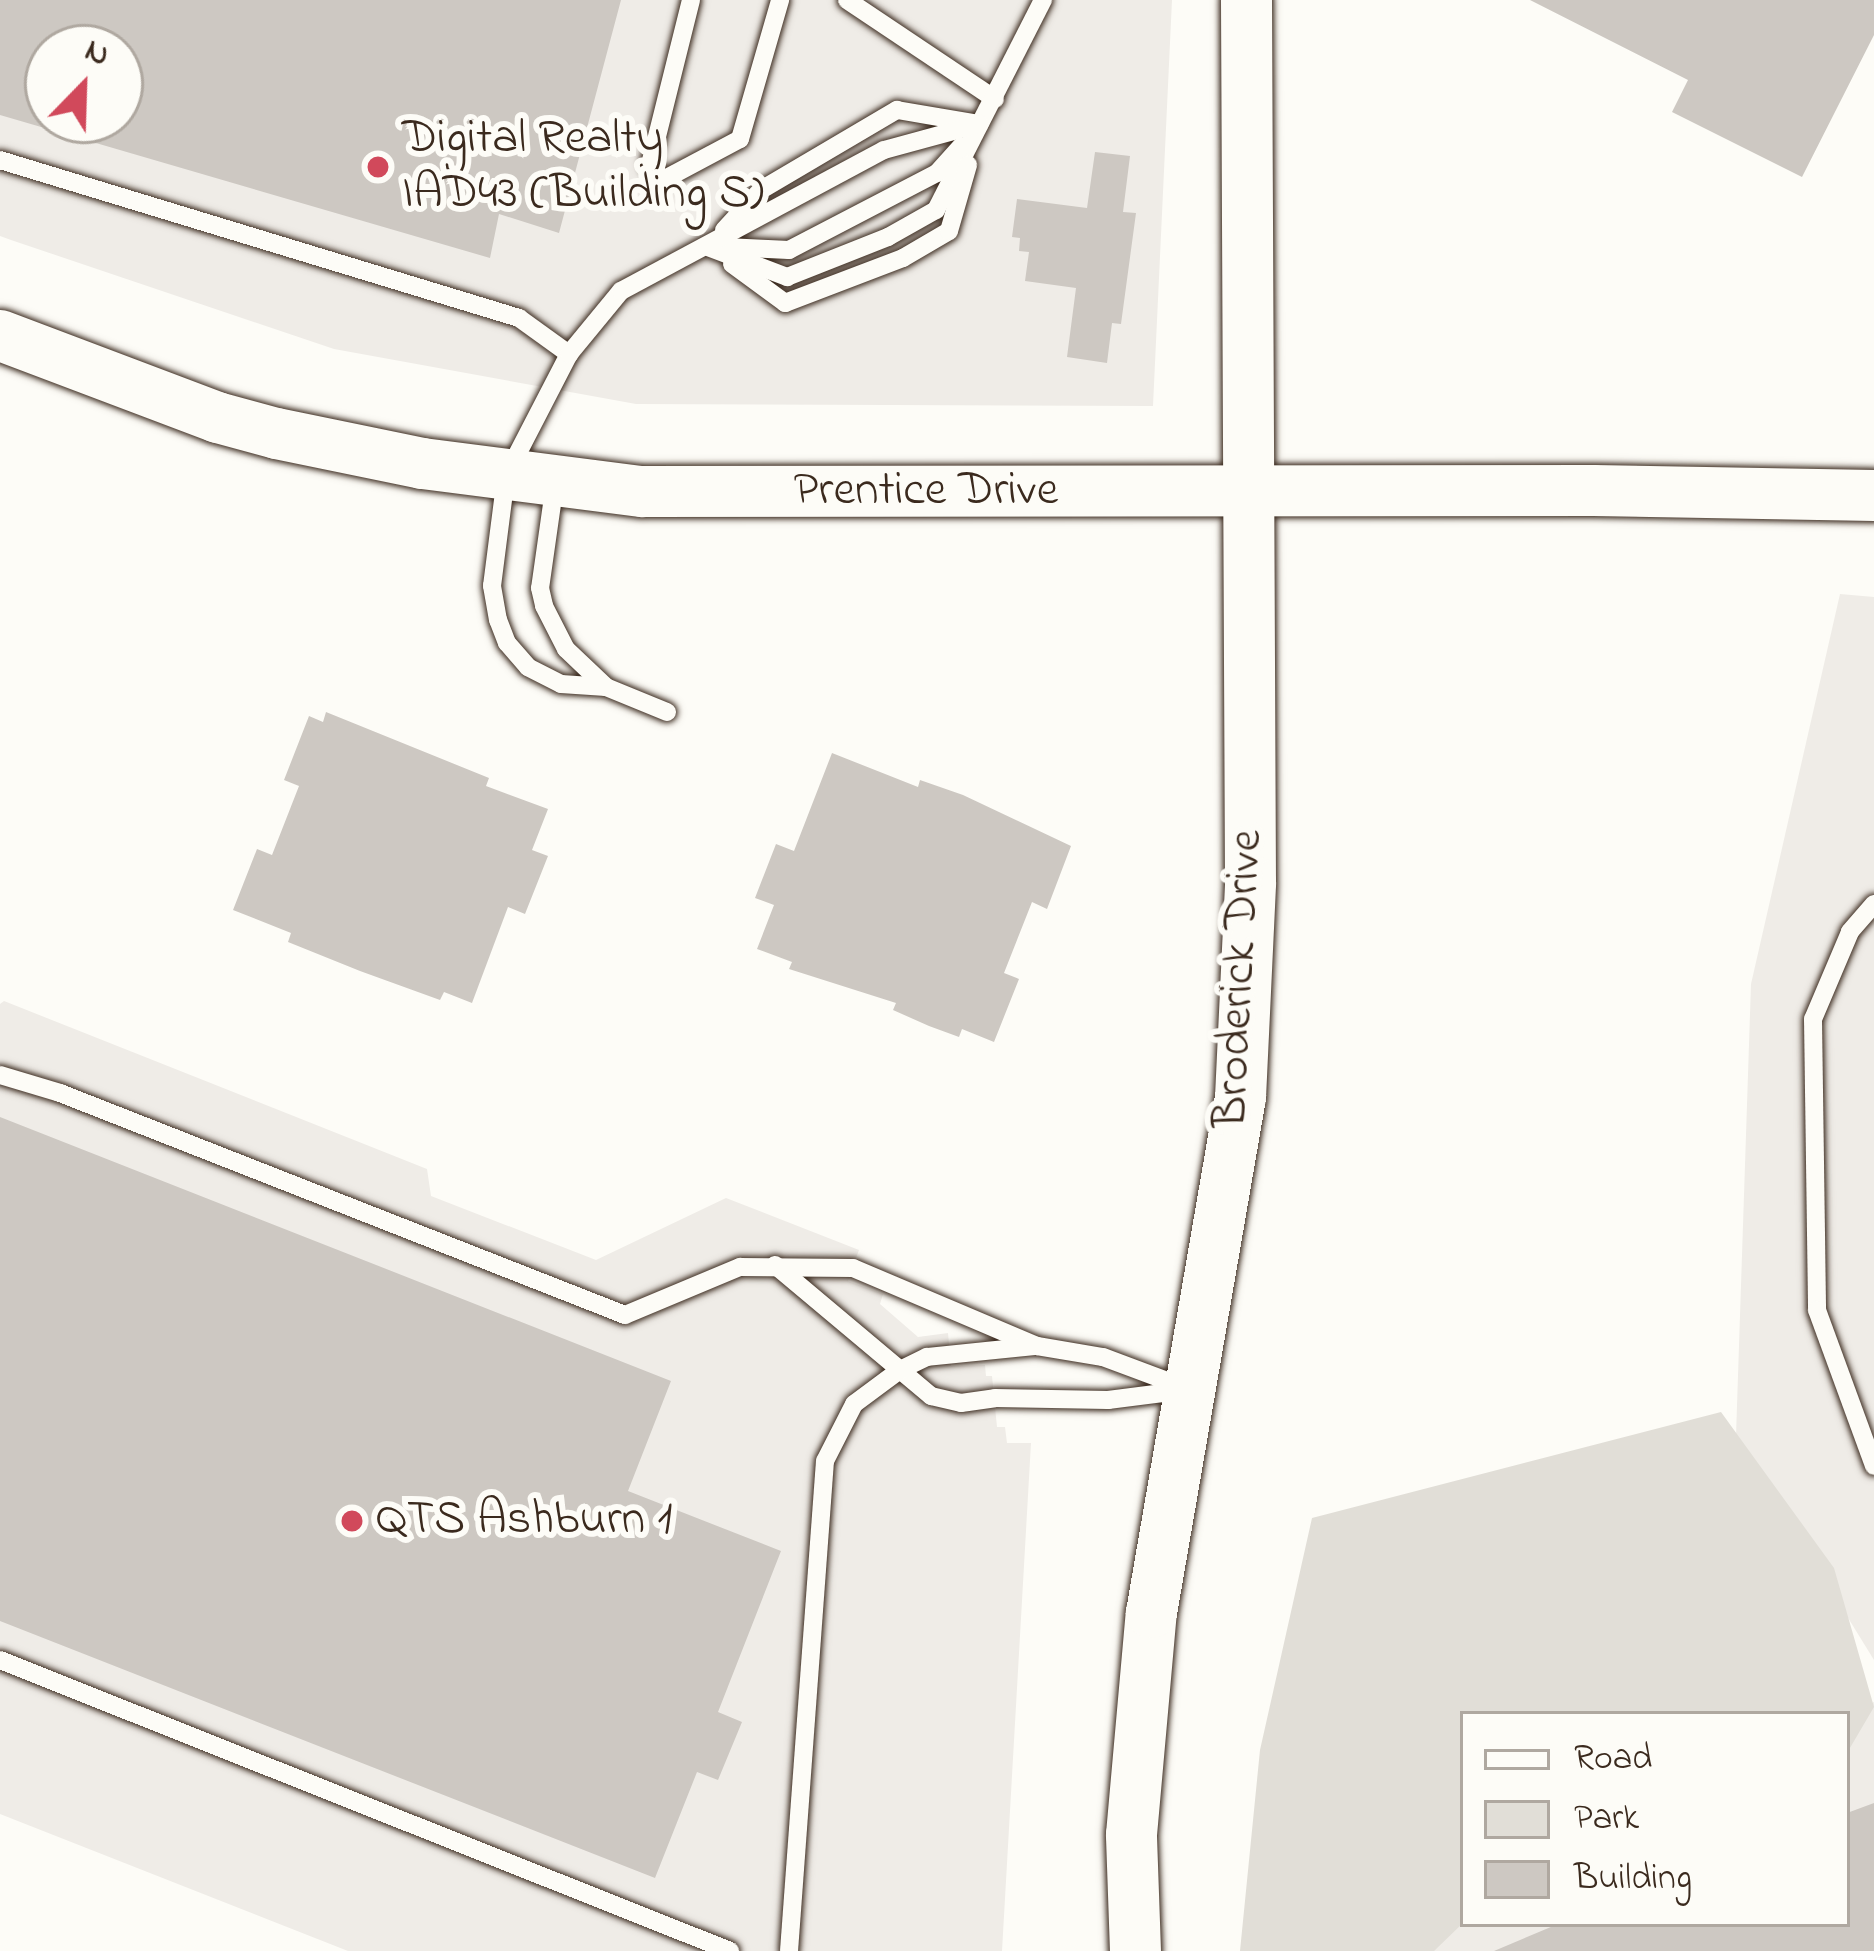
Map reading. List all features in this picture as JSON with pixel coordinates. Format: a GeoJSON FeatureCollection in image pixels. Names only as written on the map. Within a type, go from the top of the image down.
{"type":"FeatureCollection","features":[{"type":"Feature","properties":{"kind":"street","name":"Broderick Drive"},"geometry":{"type":"LineString","coordinates":[[1135,1951],[1130,1834],[1151,1612],[1240,1097],[1250,883],[1246,0]]}},
{"type":"Feature","properties":{"kind":"street","name":"Prentice Drive"},"geometry":{"type":"LineString","coordinates":[[0,334],[217,417],[401,459],[642,491],[1247,494],[1593,490],[1874,495]]}},
{"type":"Feature","properties":{"kind":"lane"},"geometry":{"type":"LineString","coordinates":[[691,0],[650,165],[663,181],[740,139],[780,0]]}},
{"type":"Feature","properties":{"kind":"lane"},"geometry":{"type":"LineString","coordinates":[[847,0],[995,99]]}},
{"type":"Feature","properties":{"kind":"lane"},"geometry":{"type":"LineString","coordinates":[[709,247],[787,277],[888,237],[936,210],[1043,0]]}},
{"type":"Feature","properties":{"kind":"lane"},"geometry":{"type":"LineString","coordinates":[[709,247],[761,190],[897,110],[980,124]]}},
{"type":"Feature","properties":{"kind":"lane"},"geometry":{"type":"LineString","coordinates":[[709,247],[789,250],[937,173],[980,124]]}},
{"type":"Feature","properties":{"kind":"lane"},"geometry":{"type":"LineString","coordinates":[[667,712],[606,687],[561,684],[528,667],[507,643],[492,586],[569,354],[621,291],[884,150],[980,124]]}},
{"type":"Feature","properties":{"kind":"lane"},"geometry":{"type":"LineString","coordinates":[[0,160],[518,318],[569,354]]}},
{"type":"Feature","properties":{"kind":"lane"},"geometry":{"type":"LineString","coordinates":[[530,479],[540,588],[566,649],[606,687]]}},
{"type":"Feature","properties":{"kind":"lane"},"geometry":{"type":"LineString","coordinates":[[1874,904],[1850,932],[1814,1019],[1817,1310],[1874,1466]]}},
{"type":"Feature","properties":{"kind":"lane"},"geometry":{"type":"LineString","coordinates":[[0,1076],[60,1093],[625,1315],[740,1267],[853,1268],[1037,1346],[1099,1356],[1191,1390]]}},
{"type":"Feature","properties":{"kind":"lane"},"geometry":{"type":"LineString","coordinates":[[775,1265],[931,1396],[961,1403],[995,1398],[1108,1400],[1191,1390]]}},
{"type":"Feature","properties":{"kind":"lane"},"geometry":{"type":"LineString","coordinates":[[789,1951],[825,1461],[854,1404],[900,1370],[927,1357],[1037,1346]]}},
{"type":"Feature","properties":{"kind":"lane"},"geometry":{"type":"LineString","coordinates":[[0,1660],[730,1951]]}},
{"type":"Feature","properties":{"kind":"shaded area"},"geometry":{"type":"Polygon","coordinates":[[[0,0],[1172,0],[1153,406],[636,404],[334,349],[0,236],[0,0]]]}},
{"type":"Feature","properties":{"kind":"shaded area"},"geometry":{"type":"Polygon","coordinates":[[[1840,594],[1874,597],[1874,1660],[1736,1436],[1751,984],[1840,594]]]}},
{"type":"Feature","properties":{"kind":"shaded area"},"geometry":{"type":"Polygon","coordinates":[[[4,1001],[427,1169],[431,1196],[596,1260],[726,1198],[859,1250],[848,1281],[883,1294],[880,1304],[918,1337],[948,1333],[951,1366],[985,1365],[986,1376],[992,1376],[997,1427],[1005,1427],[1007,1443],[1031,1443],[1002,1951],[348,1951],[0,1814],[0,1004],[4,1001]]]}},
{"type":"Feature","properties":{"kind":"shaded area"},"geometry":{"type":"Polygon","coordinates":[[[1874,1702],[1874,1951],[1393,1951],[1460,1890],[1460,1927],[1850,1927],[1850,1713],[1874,1702]]]}},
{"type":"Feature","properties":{"kind":"green space"},"geometry":{"type":"Polygon","coordinates":[[[1721,1412],[1834,1568],[1874,1707],[1850,1748],[1850,1711],[1460,1711],[1460,1926],[1434,1951],[1240,1951],[1260,1750],[1312,1518],[1721,1412]]]}},
{"type":"Feature","properties":{"kind":"building","name":"Digital Realty IAD43 (Building S)"},"geometry":{"type":"Polygon","coordinates":[[[0,0],[621,0],[559,233],[499,214],[490,258],[99,144],[144,144],[144,24],[24,24],[24,122],[0,115],[0,0]]]}},
{"type":"Feature","properties":{"kind":"building"},"geometry":{"type":"Polygon","coordinates":[[[1530,0],[1874,0],[1874,35],[1802,177],[1672,112],[1688,80],[1530,0]]]}},
{"type":"Feature","properties":{"kind":"building"},"geometry":{"type":"Polygon","coordinates":[[[1095,152],[1130,156],[1123,212],[1136,213],[1121,324],[1112,323],[1107,363],[1067,357],[1076,288],[1025,281],[1029,252],[1019,251],[1020,238],[1012,237],[1017,199],[1087,208],[1095,152]]]}},
{"type":"Feature","properties":{"kind":"building"},"geometry":{"type":"Polygon","coordinates":[[[326,712],[489,778],[486,786],[548,809],[532,850],[548,856],[525,914],[508,907],[472,1003],[444,992],[440,1000],[360,971],[288,942],[291,933],[233,910],[257,849],[272,855],[299,786],[284,780],[309,716],[323,722],[326,712]]]}},
{"type":"Feature","properties":{"kind":"building"},"geometry":{"type":"Polygon","coordinates":[[[832,753],[918,787],[920,780],[963,795],[1071,846],[1047,909],[1032,902],[1004,973],[1019,979],[994,1042],[962,1029],[959,1037],[929,1026],[893,1010],[896,1003],[789,969],[792,962],[757,949],[774,905],[755,898],[776,844],[794,851],[832,753]]]}},
{"type":"Feature","properties":{"kind":"building","name":"QTS Ashburn 1"},"geometry":{"type":"Polygon","coordinates":[[[0,1117],[671,1381],[628,1491],[781,1551],[718,1712],[742,1722],[718,1780],[697,1772],[655,1878],[0,1621],[0,1117]]]}},
{"type":"Feature","properties":{"kind":"building"},"geometry":{"type":"Polygon","coordinates":[[[1874,1803],[1874,1951],[1494,1951],[1551,1927],[1850,1927],[1850,1812],[1874,1803]]]}},
{"type":"Feature","properties":{"kind":"place","name":"Digital Realty IAD43 (Building S)"},"geometry":{"type":"Point","coordinates":[378,167]}},
{"type":"Feature","properties":{"kind":"place","name":"QTS Ashburn 1"},"geometry":{"type":"Point","coordinates":[352,1521]}}]}
